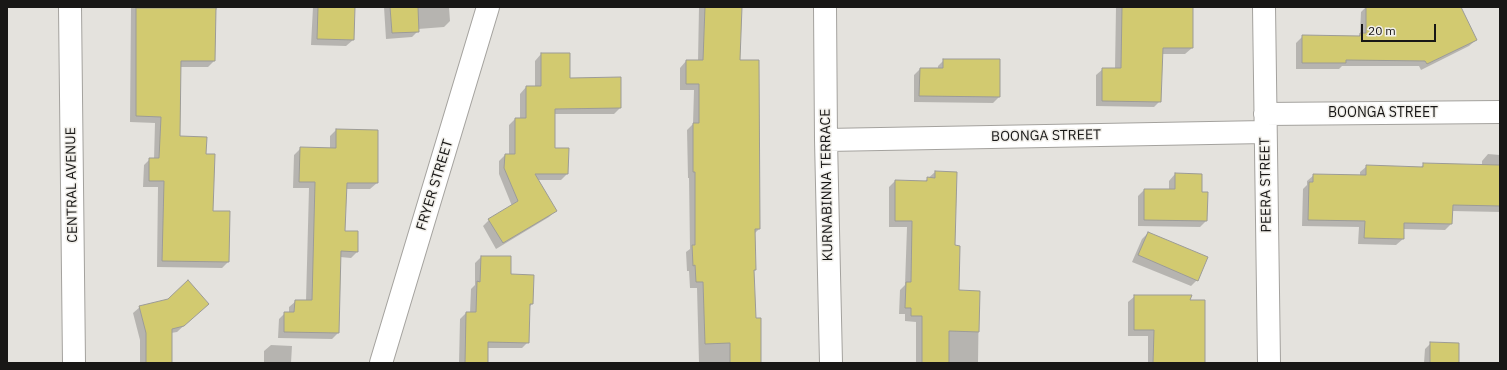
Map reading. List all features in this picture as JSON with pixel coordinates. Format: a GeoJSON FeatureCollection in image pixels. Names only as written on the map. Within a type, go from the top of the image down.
{"type":"FeatureCollection","features":[{"type":"Feature","properties":{"kind":"street","name":"CENTRAL AVENUE"},"geometry":{"type":"LineString","coordinates":[[70,7],[74,363]]}},
{"type":"Feature","properties":{"kind":"street","name":"FRYER STREET"},"geometry":{"type":"LineString","coordinates":[[381,363],[488,7]]}},
{"type":"Feature","properties":{"kind":"street","name":"KURNABINNA TERRACE"},"geometry":{"type":"LineString","coordinates":[[825,7],[826,140],[831,363]]}},
{"type":"Feature","properties":{"kind":"street","name":"PEERA STREET"},"geometry":{"type":"LineString","coordinates":[[1264,7],[1269,363]]}},
{"type":"Feature","properties":{"kind":"street","name":"BOONGA STREET"},"geometry":{"type":"LineString","coordinates":[[826,140],[1265,123],[1500,112]]}},
{"type":"Feature","properties":{"kind":"building"},"geometry":{"type":"Polygon","coordinates":[[[318,7],[355,7],[354,40],[317,39],[318,7]]]}},
{"type":"Feature","properties":{"kind":"building"},"geometry":{"type":"Polygon","coordinates":[[[390,7],[418,7],[419,32],[392,33],[390,7]]]}},
{"type":"Feature","properties":{"kind":"building"},"geometry":{"type":"Polygon","coordinates":[[[705,7],[742,7],[740,60],[759,60],[760,229],[755,229],[756,270],[754,270],[756,318],[761,318],[761,363],[730,363],[730,343],[705,344],[703,282],[696,282],[695,265],[693,266],[692,245],[695,245],[693,123],[699,123],[699,84],[686,84],[686,60],[703,60],[705,7]]]}},
{"type":"Feature","properties":{"kind":"building"},"geometry":{"type":"Polygon","coordinates":[[[1122,7],[1193,7],[1193,48],[1163,48],[1161,102],[1102,101],[1102,68],[1121,68],[1122,7]]]}},
{"type":"Feature","properties":{"kind":"building"},"geometry":{"type":"Polygon","coordinates":[[[1366,7],[1461,7],[1477,40],[1427,64],[1425,61],[1346,60],[1346,63],[1302,63],[1302,35],[1360,36],[1360,33],[1366,33],[1366,7]]]}},
{"type":"Feature","properties":{"kind":"building"},"geometry":{"type":"Polygon","coordinates":[[[136,8],[216,8],[215,61],[181,61],[180,136],[207,137],[206,154],[215,154],[213,211],[230,211],[229,262],[162,261],[164,181],[149,181],[149,158],[159,158],[161,117],[136,116],[136,8]]]}},
{"type":"Feature","properties":{"kind":"building"},"geometry":{"type":"Polygon","coordinates":[[[541,53],[570,53],[570,78],[621,77],[621,108],[555,109],[555,148],[569,148],[568,174],[535,174],[557,211],[503,243],[488,219],[518,201],[504,168],[505,154],[515,154],[515,118],[526,118],[526,86],[541,86],[541,53]]]}},
{"type":"Feature","properties":{"kind":"building"},"geometry":{"type":"Polygon","coordinates":[[[943,59],[1000,59],[1000,97],[919,96],[920,68],[943,68],[943,59]]]}},
{"type":"Feature","properties":{"kind":"building"},"geometry":{"type":"Polygon","coordinates":[[[336,129],[378,130],[378,183],[347,183],[345,231],[358,231],[358,252],[341,251],[339,333],[284,332],[284,312],[294,312],[295,300],[312,300],[315,182],[299,182],[300,147],[336,148],[336,129]]]}},
{"type":"Feature","properties":{"kind":"building"},"geometry":{"type":"Polygon","coordinates":[[[1423,163],[1500,165],[1500,206],[1453,205],[1452,224],[1404,223],[1404,239],[1364,238],[1365,221],[1308,220],[1309,182],[1313,182],[1313,174],[1366,175],[1366,165],[1423,167],[1423,163]]]}},
{"type":"Feature","properties":{"kind":"building"},"geometry":{"type":"Polygon","coordinates":[[[935,171],[957,172],[955,245],[960,246],[959,290],[980,291],[979,332],[949,331],[949,363],[922,363],[922,316],[911,316],[911,308],[905,308],[906,282],[911,282],[912,221],[895,221],[895,180],[927,181],[927,177],[935,178],[935,171]]]}},
{"type":"Feature","properties":{"kind":"building"},"geometry":{"type":"Polygon","coordinates":[[[1175,173],[1202,174],[1202,192],[1208,192],[1207,221],[1144,220],[1144,189],[1175,189],[1175,173]]]}},
{"type":"Feature","properties":{"kind":"building"},"geometry":{"type":"Polygon","coordinates":[[[1148,232],[1208,257],[1198,281],[1138,255],[1148,232]]]}},
{"type":"Feature","properties":{"kind":"building"},"geometry":{"type":"Polygon","coordinates":[[[481,256],[511,256],[511,274],[534,275],[533,304],[530,304],[529,343],[488,342],[488,363],[465,363],[466,312],[476,312],[477,281],[480,282],[481,256]]]}},
{"type":"Feature","properties":{"kind":"building"},"geometry":{"type":"Polygon","coordinates":[[[188,280],[209,304],[184,326],[172,329],[172,363],[146,363],[146,333],[139,306],[168,299],[188,280]]]}},
{"type":"Feature","properties":{"kind":"building"},"geometry":{"type":"Polygon","coordinates":[[[1134,295],[1192,295],[1190,300],[1205,300],[1205,363],[1153,363],[1154,330],[1134,330],[1134,295]]]}},
{"type":"Feature","properties":{"kind":"building"},"geometry":{"type":"Polygon","coordinates":[[[1430,342],[1459,343],[1459,363],[1430,363],[1430,342]]]}}]}
